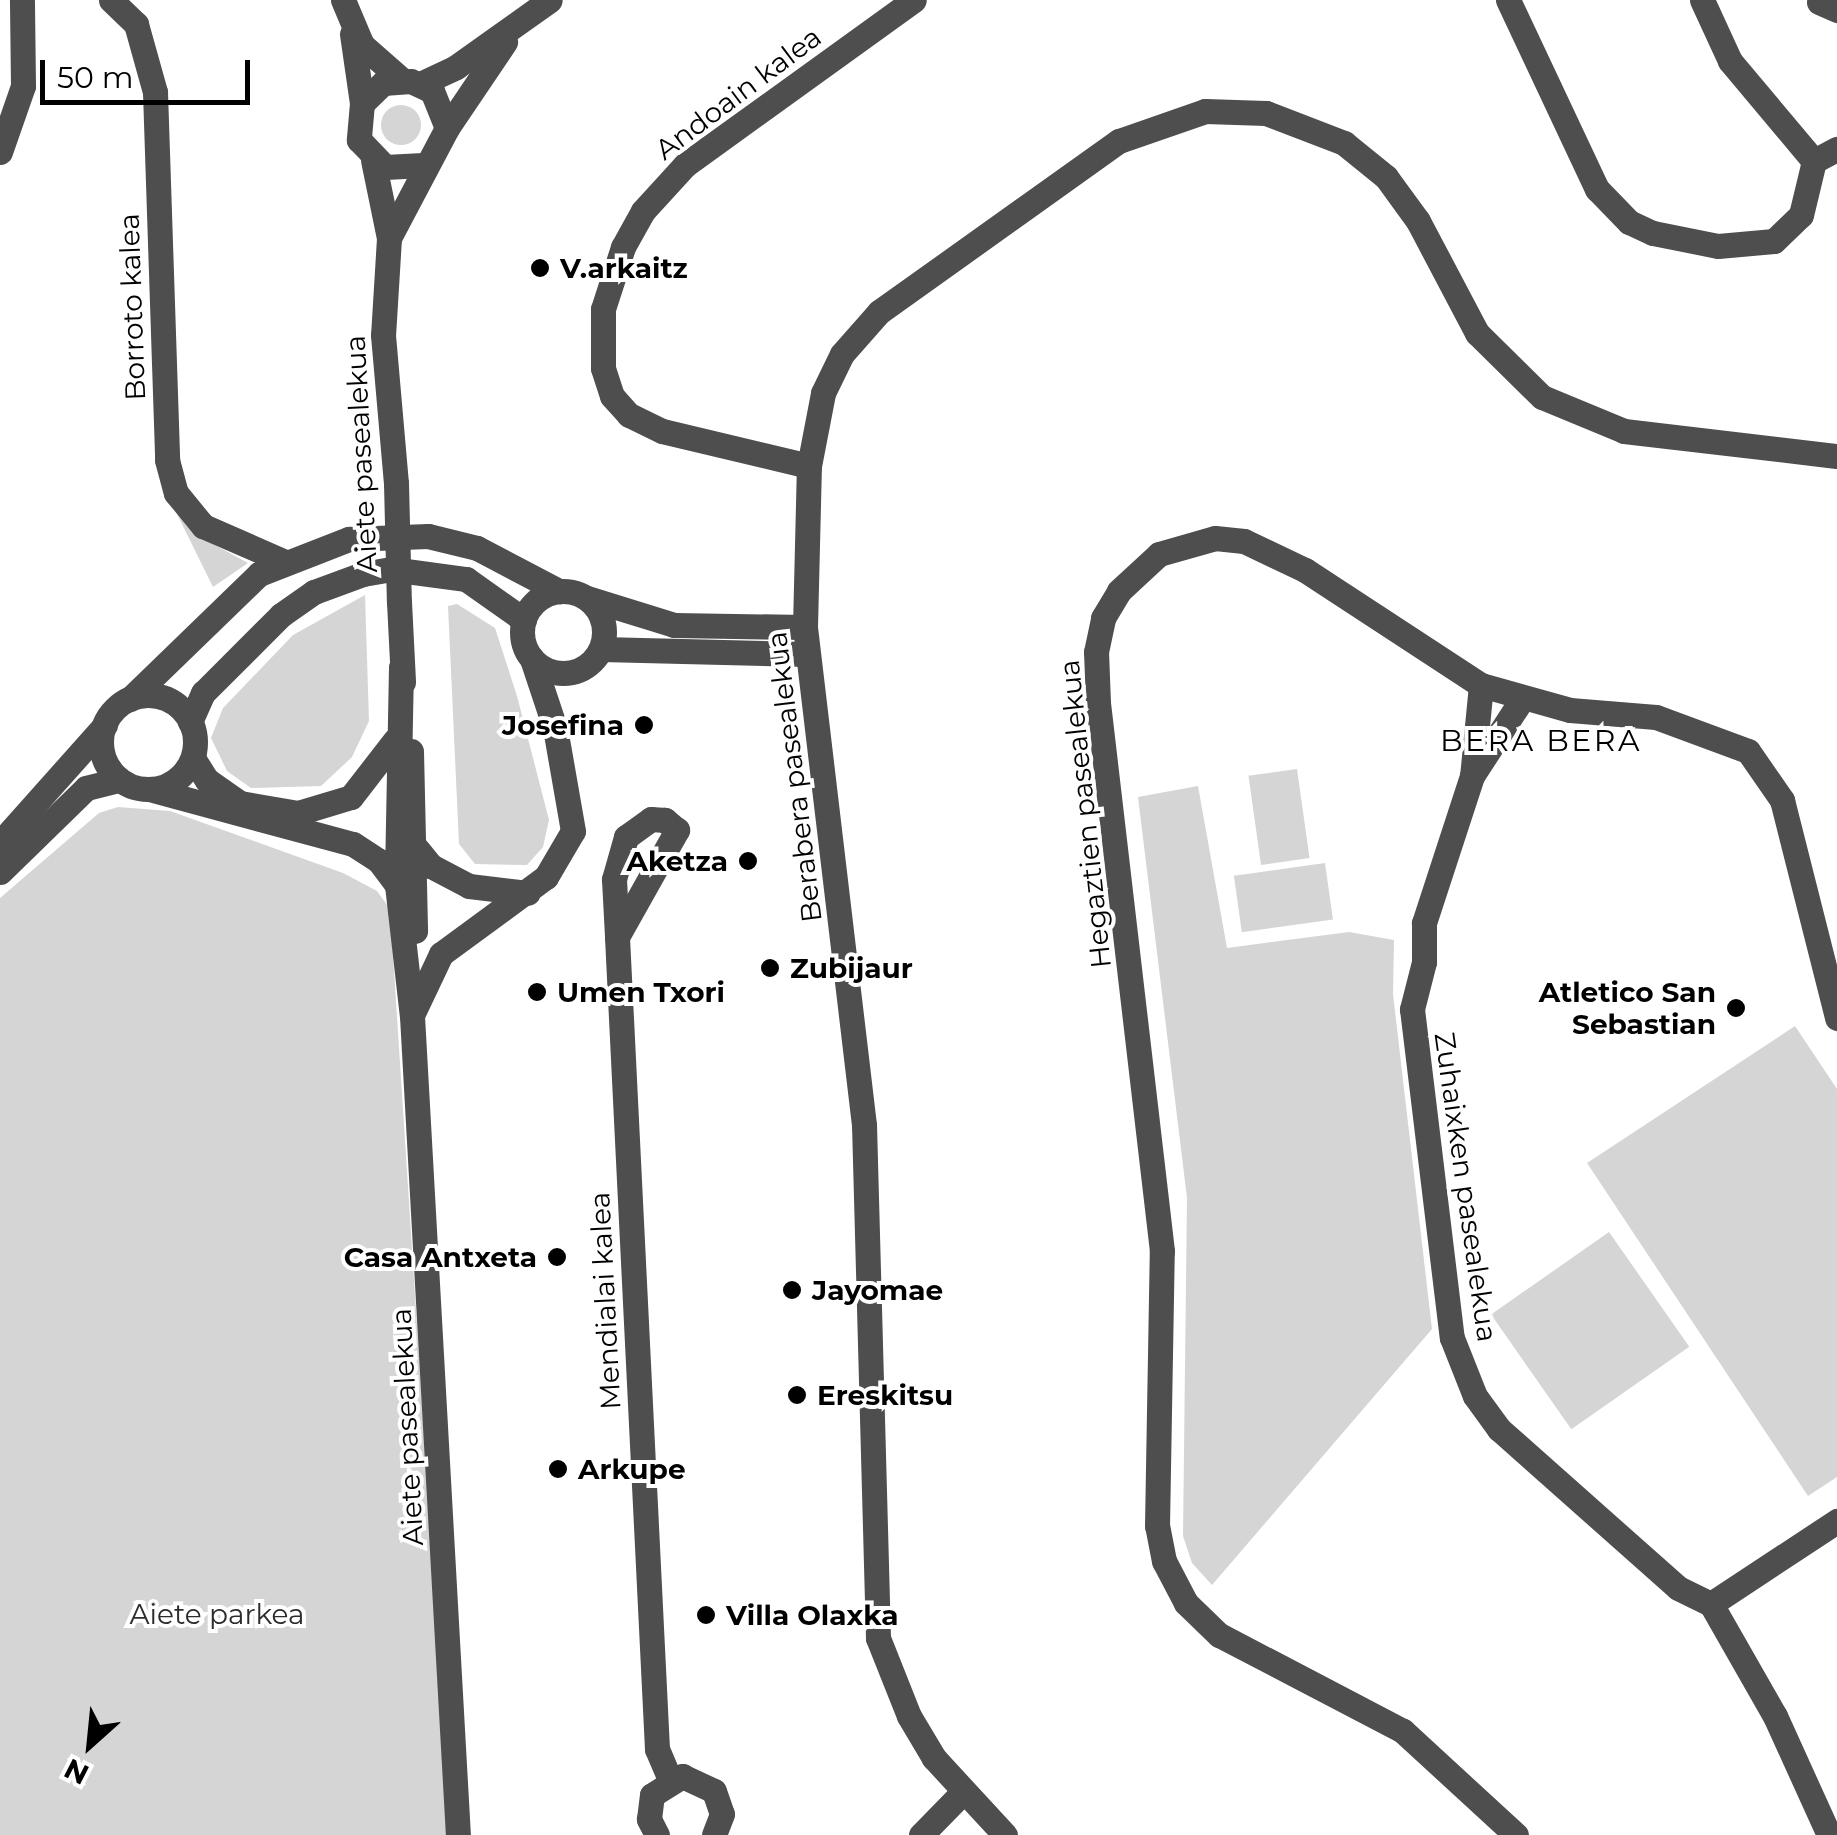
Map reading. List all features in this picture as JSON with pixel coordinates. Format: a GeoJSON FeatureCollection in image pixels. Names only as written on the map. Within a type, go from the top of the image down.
{"type":"FeatureCollection","features":[{"type":"Feature","properties":{"kind":"street","name":"Borroto kalea"},"geometry":{"type":"LineString","coordinates":[[111,0],[136,24],[155,92],[167,460],[176,493],[202,526],[283,561]]}},
{"type":"Feature","properties":{"kind":"street"},"geometry":{"type":"LineString","coordinates":[[362,102],[375,88],[411,82],[517,26],[550,0]]}},
{"type":"Feature","properties":{"kind":"street","name":"Andoain kalea"},"geometry":{"type":"LineString","coordinates":[[810,466],[662,432],[629,414],[612,396],[603,368],[603,309],[623,246],[644,211],[685,165],[914,0]]}},
{"type":"Feature","properties":{"kind":"street"},"geometry":{"type":"LineString","coordinates":[[1508,0],[1597,189],[1629,222],[1677,242],[1774,241],[1801,215],[1826,155],[1730,61],[1702,0]]}},
{"type":"Feature","properties":{"kind":"street"},"geometry":{"type":"LineString","coordinates":[[0,152],[22,86],[24,1]]}},
{"type":"Feature","properties":{"kind":"street"},"geometry":{"type":"LineString","coordinates":[[346,10],[362,102],[356,127],[374,160],[398,170],[423,165],[439,151],[447,128],[517,26]]}},
{"type":"Feature","properties":{"kind":"street"},"geometry":{"type":"LineString","coordinates":[[346,10],[372,58],[440,102],[447,128]]}},
{"type":"Feature","properties":{"kind":"street","name":"Berabera pasealekua"},"geometry":{"type":"LineString","coordinates":[[1006,1835],[961,1794],[908,1716],[878,1638],[864,1125],[806,654],[810,466],[823,393],[842,354],[879,312],[1119,141],[1175,117],[1236,110],[1295,120],[1366,159],[1410,210],[1476,334],[1517,378],[1554,404],[1624,432],[1837,456]]}},
{"type":"Feature","properties":{"kind":"street","name":"Aiete pasealekua"},"geometry":{"type":"LineString","coordinates":[[374,160],[389,238],[383,335],[396,483],[402,667],[418,850],[412,1016]]}},
{"type":"Feature","properties":{"kind":"street","name":"Aiete pasealekua"},"geometry":{"type":"LineString","coordinates":[[389,238],[423,165]]}},
{"type":"Feature","properties":{"kind":"street"},"geometry":{"type":"LineString","coordinates":[[0,843],[105,725],[228,600],[283,561],[349,539],[428,536],[504,559],[559,591],[674,624],[806,626]]}},
{"type":"Feature","properties":{"kind":"street","name":"Hegaztien pasealekua"},"geometry":{"type":"LineString","coordinates":[[1516,1835],[1403,1730],[1219,1635],[1186,1603],[1164,1561],[1157,1526],[1157,1180],[1096,652],[1103,618],[1136,572],[1159,554],[1216,538],[1272,551],[1481,685],[1522,699],[1656,717],[1748,751],[1782,800],[1837,1018]]}},
{"type":"Feature","properties":{"kind":"street"},"geometry":{"type":"LineString","coordinates":[[397,736],[352,797],[298,813],[240,803],[207,780],[193,758],[190,722],[203,693],[280,614],[314,592],[363,574],[391,569],[466,578],[524,620],[532,659],[556,728],[573,831],[562,857],[528,894],[442,954],[412,1016]]}},
{"type":"Feature","properties":{"kind":"street"},"geometry":{"type":"LineString","coordinates":[[524,620],[537,600],[559,591]]}},
{"type":"Feature","properties":{"kind":"street"},"geometry":{"type":"LineString","coordinates":[[556,728],[580,670],[601,649],[603,621],[587,598]]}},
{"type":"Feature","properties":{"kind":"street"},"geometry":{"type":"LineString","coordinates":[[601,649],[806,654]]}},
{"type":"Feature","properties":{"kind":"street"},"geometry":{"type":"LineString","coordinates":[[532,659],[554,672],[580,670]]}},
{"type":"Feature","properties":{"kind":"street","name":"Aiete pasealekua"},"geometry":{"type":"LineString","coordinates":[[402,667],[397,736],[397,885],[412,1016],[458,1835]]}},
{"type":"Feature","properties":{"kind":"street","name":"Zuhaixken pasealekua"},"geometry":{"type":"LineString","coordinates":[[1481,685],[1472,776],[1424,924],[1424,962],[1412,1009],[1452,1338],[1462,1368],[1499,1429],[1678,1588],[1711,1604],[1776,1716],[1829,1835]]}},
{"type":"Feature","properties":{"kind":"street"},"geometry":{"type":"LineString","coordinates":[[130,699],[171,701],[190,722]]}},
{"type":"Feature","properties":{"kind":"street","name":"Zuhaixken pasealekua"},"geometry":{"type":"LineString","coordinates":[[1472,776],[1522,699]]}},
{"type":"Feature","properties":{"kind":"street"},"geometry":{"type":"LineString","coordinates":[[105,725],[102,751],[118,780]]}},
{"type":"Feature","properties":{"kind":"street"},"geometry":{"type":"LineString","coordinates":[[149,789],[176,781],[193,758]]}},
{"type":"Feature","properties":{"kind":"street"},"geometry":{"type":"LineString","coordinates":[[0,872],[86,788],[118,780],[353,844],[379,861],[397,885]]}},
{"type":"Feature","properties":{"kind":"street"},"geometry":{"type":"LineString","coordinates":[[0,859],[43,818],[67,807]]}},
{"type":"Feature","properties":{"kind":"street"},"geometry":{"type":"LineString","coordinates":[[418,850],[431,866],[469,886],[528,894]]}},
{"type":"Feature","properties":{"kind":"street","name":"Mendialai kalea"},"geometry":{"type":"LineString","coordinates":[[617,937],[657,1749],[670,1779]]}},
{"type":"Feature","properties":{"kind":"street"},"geometry":{"type":"LineString","coordinates":[[1711,1604],[1837,1521]]}},
{"type":"Feature","properties":{"kind":"street"},"geometry":{"type":"LineString","coordinates":[[656,1835],[649,1807],[670,1779],[706,1782],[720,1802],[723,1832]]}},
{"type":"Feature","properties":{"kind":"street"},"geometry":{"type":"LineString","coordinates":[[921,1835],[961,1794]]}},
{"type":"Feature","properties":{"kind":"green space"},"geometry":{"type":"Polygon","coordinates":[[[401,105],[415,111],[421,125],[415,139],[401,145],[387,139],[381,125],[387,111],[401,105]]]}},
{"type":"Feature","properties":{"kind":"green space"},"geometry":{"type":"Polygon","coordinates":[[[177,514],[204,539],[248,563],[213,587],[177,514]]]}},
{"type":"Feature","properties":{"kind":"green space"},"geometry":{"type":"Polygon","coordinates":[[[365,595],[369,721],[352,757],[321,786],[251,788],[227,771],[211,738],[223,708],[293,635],[365,595]]]}},
{"type":"Feature","properties":{"kind":"green space"},"geometry":{"type":"Polygon","coordinates":[[[457,604],[495,628],[517,696],[549,820],[543,847],[527,865],[475,864],[459,844],[448,606],[457,604]]]}},
{"type":"Feature","properties":{"kind":"green space"},"geometry":{"type":"Polygon","coordinates":[[[1297,769],[1310,858],[1261,865],[1248,776],[1297,769]]]}},
{"type":"Feature","properties":{"kind":"green space"},"geometry":{"type":"Polygon","coordinates":[[[1198,786],[1227,948],[1349,932],[1394,940],[1393,994],[1432,1329],[1212,1585],[1192,1563],[1183,1536],[1187,1198],[1138,797],[1198,786]]]}},
{"type":"Feature","properties":{"kind":"green space","name":"Aiete parkea"},"geometry":{"type":"Polygon","coordinates":[[[118,807],[170,811],[343,873],[377,891],[390,909],[450,1835],[0,1835],[0,898],[99,813],[118,807]]]}},
{"type":"Feature","properties":{"kind":"green space"},"geometry":{"type":"Polygon","coordinates":[[[1325,863],[1333,919],[1242,932],[1234,876],[1325,863]]]}},
{"type":"Feature","properties":{"kind":"green space"},"geometry":{"type":"Polygon","coordinates":[[[1795,1026],[1837,1089],[1837,1477],[1808,1496],[1587,1163],[1795,1026]]]}},
{"type":"Feature","properties":{"kind":"green space"},"geometry":{"type":"Polygon","coordinates":[[[1609,1232],[1689,1347],[1571,1429],[1491,1315],[1609,1232]]]}},
{"type":"Feature","properties":{"kind":"place","name":"V.arkaitz"},"geometry":{"type":"Point","coordinates":[540,268]}},
{"type":"Feature","properties":{"kind":"place","name":"Josefina"},"geometry":{"type":"Point","coordinates":[644,725]}},
{"type":"Feature","properties":{"kind":"place","name":"Aketza"},"geometry":{"type":"Point","coordinates":[748,861]}},
{"type":"Feature","properties":{"kind":"place","name":"Zubijaur"},"geometry":{"type":"Point","coordinates":[770,968]}},
{"type":"Feature","properties":{"kind":"place","name":"Umen Txori"},"geometry":{"type":"Point","coordinates":[537,992]}},
{"type":"Feature","properties":{"kind":"place","name":"Atletico San Sebastian"},"geometry":{"type":"Point","coordinates":[1736,1008]}},
{"type":"Feature","properties":{"kind":"place","name":"Casa Antxeta"},"geometry":{"type":"Point","coordinates":[557,1257]}},
{"type":"Feature","properties":{"kind":"place","name":"Jayomae"},"geometry":{"type":"Point","coordinates":[792,1290]}},
{"type":"Feature","properties":{"kind":"place","name":"Ereskitsu"},"geometry":{"type":"Point","coordinates":[797,1395]}},
{"type":"Feature","properties":{"kind":"place","name":"Arkupe"},"geometry":{"type":"Point","coordinates":[558,1469]}},
{"type":"Feature","properties":{"kind":"place","name":"Villa Olaxka"},"geometry":{"type":"Point","coordinates":[706,1615]}},
{"type":"Feature","properties":{"kind":"district","name":"BERA BERA"},"geometry":{"type":"Point","coordinates":[1541,741]}}]}
